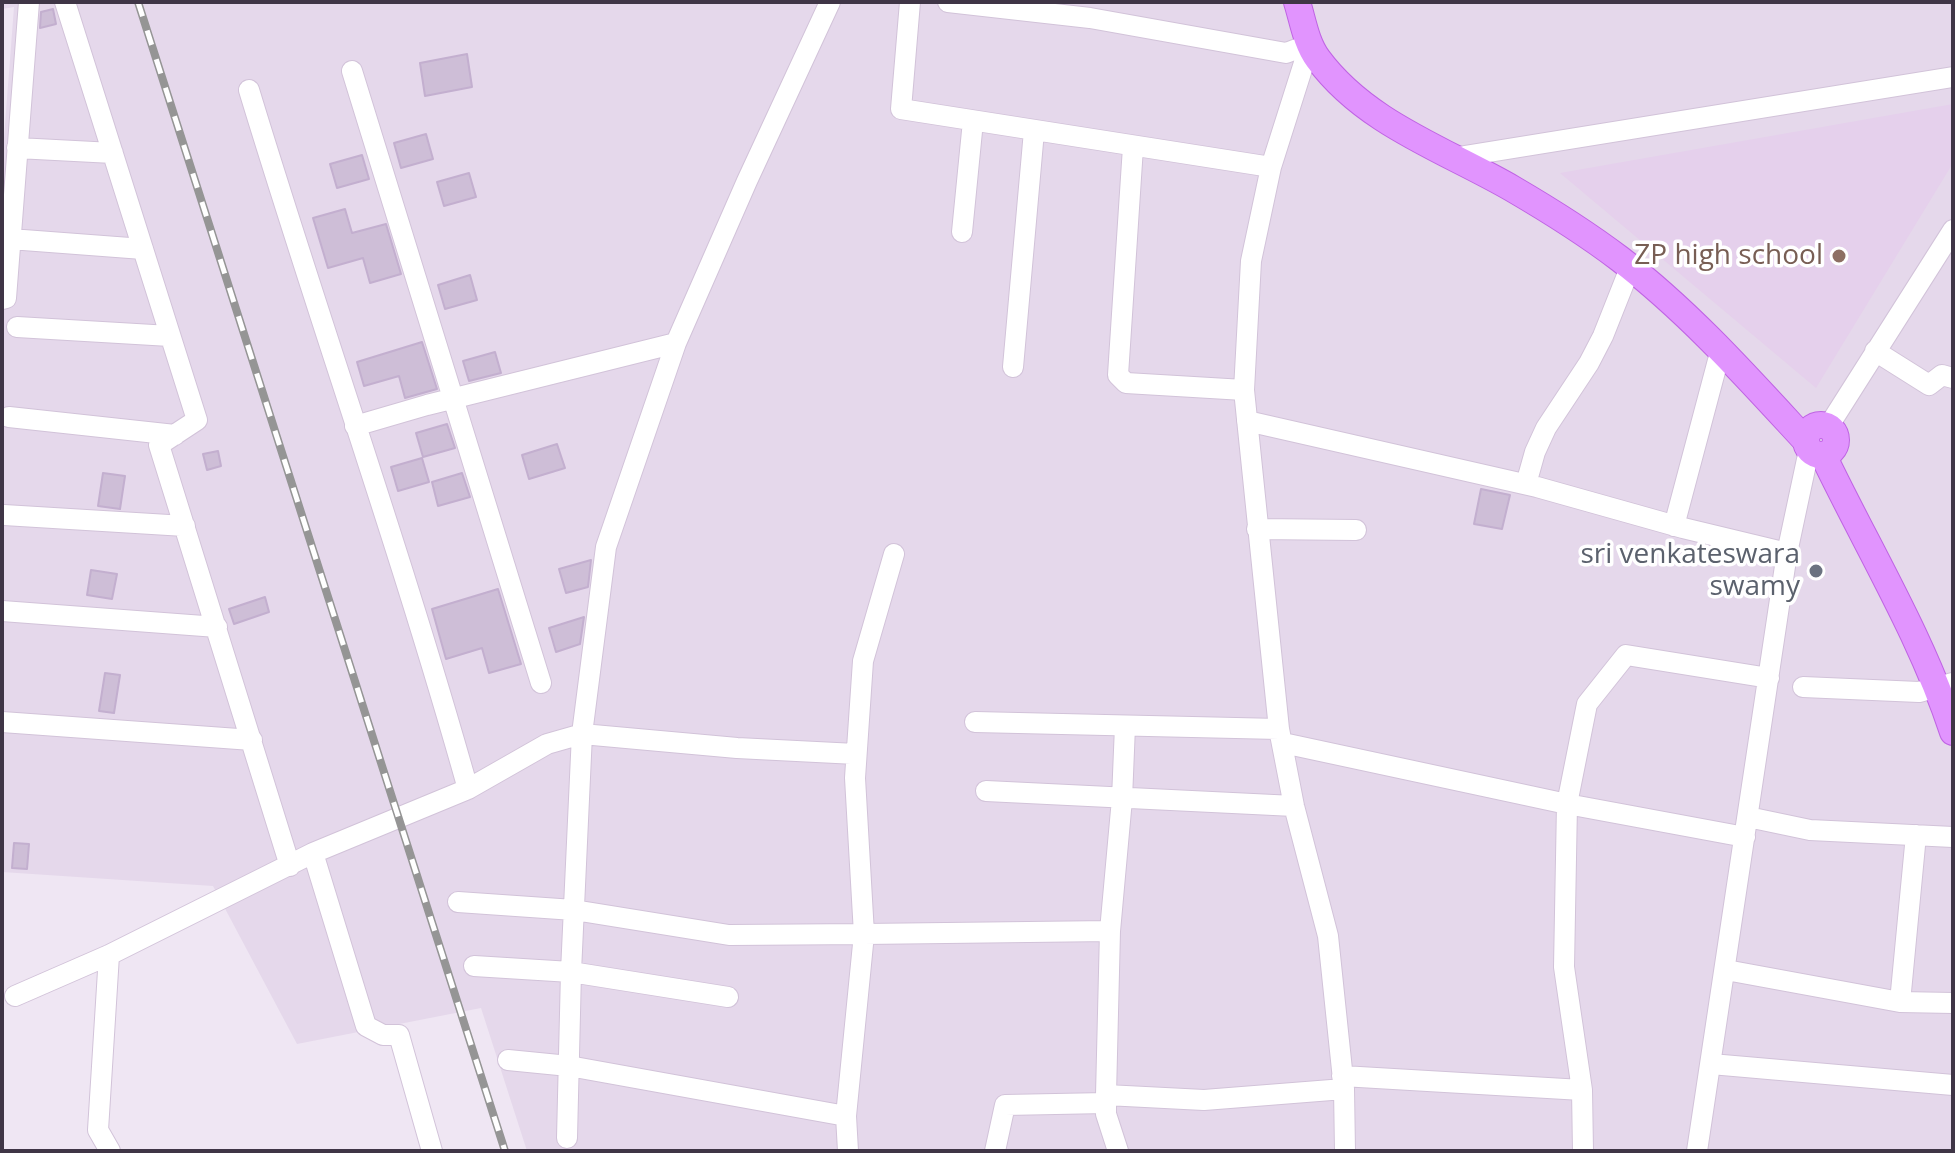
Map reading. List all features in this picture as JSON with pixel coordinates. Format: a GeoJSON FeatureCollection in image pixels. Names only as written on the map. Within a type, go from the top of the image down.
{"type":"FeatureCollection","features":[{"type":"Feature","properties":{"kind":"main road"},"geometry":{"type":"LineString","coordinates":[[1297,2],[1310,44],[1325,68],[1358,100],[1407,134],[1513,189],[1630,268],[1676,303],[1820,444],[1949,685],[1953,732]]}},
{"type":"Feature","properties":{"kind":"street"},"geometry":{"type":"LineString","coordinates":[[2,299],[6,298],[29,2]]}},
{"type":"Feature","properties":{"kind":"street"},"geometry":{"type":"LineString","coordinates":[[65,2],[197,420],[159,445],[290,866]]}},
{"type":"Feature","properties":{"kind":"street"},"geometry":{"type":"LineString","coordinates":[[567,1138],[582,734],[606,547],[676,343],[830,2]]}},
{"type":"Feature","properties":{"kind":"street"},"geometry":{"type":"LineString","coordinates":[[910,2],[901,109],[1271,167]]}},
{"type":"Feature","properties":{"kind":"street"},"geometry":{"type":"LineString","coordinates":[[948,2],[1091,10],[1286,53],[1310,44]]}},
{"type":"Feature","properties":{"kind":"street"},"geometry":{"type":"LineString","coordinates":[[1310,44],[1271,167],[1251,261],[1244,390],[1281,736],[1294,806],[1328,936],[1343,1082],[1345,1151]]}},
{"type":"Feature","properties":{"kind":"street"},"geometry":{"type":"LineString","coordinates":[[352,71],[541,683]]}},
{"type":"Feature","properties":{"kind":"street"},"geometry":{"type":"LineString","coordinates":[[1452,158],[1953,77]]}},
{"type":"Feature","properties":{"kind":"street"},"geometry":{"type":"LineString","coordinates":[[249,90],[444,704],[468,789]]}},
{"type":"Feature","properties":{"kind":"street"},"geometry":{"type":"LineString","coordinates":[[962,232],[973,121]]}},
{"type":"Feature","properties":{"kind":"street"},"geometry":{"type":"LineString","coordinates":[[1013,367],[1034,131]]}},
{"type":"Feature","properties":{"kind":"street"},"geometry":{"type":"LineString","coordinates":[[1133,147],[1118,375],[1126,383],[1244,390]]}},
{"type":"Feature","properties":{"kind":"street"},"geometry":{"type":"LineString","coordinates":[[17,148],[113,153]]}},
{"type":"Feature","properties":{"kind":"street"},"geometry":{"type":"LineString","coordinates":[[1697,1151],[1787,553],[1820,444],[1953,230]]}},
{"type":"Feature","properties":{"kind":"street"},"geometry":{"type":"LineString","coordinates":[[10,239],[143,249]]}},
{"type":"Feature","properties":{"kind":"street"},"geometry":{"type":"LineString","coordinates":[[1526,484],[1540,440],[1603,336],[1630,268]]}},
{"type":"Feature","properties":{"kind":"street"},"geometry":{"type":"LineString","coordinates":[[17,327],[170,336]]}},
{"type":"Feature","properties":{"kind":"street"},"geometry":{"type":"LineString","coordinates":[[355,426],[676,343]]}},
{"type":"Feature","properties":{"kind":"street"},"geometry":{"type":"LineString","coordinates":[[1674,526],[1721,349]]}},
{"type":"Feature","properties":{"kind":"street"},"geometry":{"type":"LineString","coordinates":[[1875,351],[1929,385],[1942,375],[1953,378]]}},
{"type":"Feature","properties":{"kind":"street"},"geometry":{"type":"LineString","coordinates":[[9,417],[175,435]]}},
{"type":"Feature","properties":{"kind":"street"},"geometry":{"type":"LineString","coordinates":[[1247,421],[1526,484],[1674,526],[1787,553]]}},
{"type":"Feature","properties":{"kind":"street"},"geometry":{"type":"LineString","coordinates":[[4,515],[185,526]]}},
{"type":"Feature","properties":{"kind":"street"},"geometry":{"type":"LineString","coordinates":[[1257,529],[1356,530]]}},
{"type":"Feature","properties":{"kind":"street"},"geometry":{"type":"LineString","coordinates":[[848,1151],[846,1116],[864,934],[855,778],[863,661],[894,554]]}},
{"type":"Feature","properties":{"kind":"street"},"geometry":{"type":"LineString","coordinates":[[2,611],[217,627]]}},
{"type":"Feature","properties":{"kind":"street"},"geometry":{"type":"LineString","coordinates":[[1583,1151],[1582,1090],[1564,967],[1567,804],[1587,704],[1626,655],[1769,678]]}},
{"type":"Feature","properties":{"kind":"street"},"geometry":{"type":"LineString","coordinates":[[1803,687],[1919,692],[1949,685]]}},
{"type":"Feature","properties":{"kind":"street"},"geometry":{"type":"LineString","coordinates":[[2,722],[252,740]]}},
{"type":"Feature","properties":{"kind":"street"},"geometry":{"type":"LineString","coordinates":[[975,722],[1125,726],[1281,736],[1567,804],[1747,827],[1953,837]]}},
{"type":"Feature","properties":{"kind":"street"},"geometry":{"type":"LineString","coordinates":[[1118,1151],[1106,1114],[1106,1099],[1110,931],[1125,726]]}},
{"type":"Feature","properties":{"kind":"street"},"geometry":{"type":"LineString","coordinates":[[15,996],[109,955],[313,853],[468,789],[547,744],[582,734],[737,748],[856,754]]}},
{"type":"Feature","properties":{"kind":"street"},"geometry":{"type":"LineString","coordinates":[[986,791],[1294,806]]}},
{"type":"Feature","properties":{"kind":"street"},"geometry":{"type":"LineString","coordinates":[[1900,1002],[1916,835]]}},
{"type":"Feature","properties":{"kind":"street"},"geometry":{"type":"LineString","coordinates":[[313,853],[366,1026],[383,1035],[399,1035],[432,1151]]}},
{"type":"Feature","properties":{"kind":"street"},"geometry":{"type":"LineString","coordinates":[[458,902],[574,910],[729,935],[1110,931]]}},
{"type":"Feature","properties":{"kind":"street"},"geometry":{"type":"LineString","coordinates":[[109,955],[98,1130],[110,1151]]}},
{"type":"Feature","properties":{"kind":"street"},"geometry":{"type":"LineString","coordinates":[[474,966],[571,972],[728,997]]}},
{"type":"Feature","properties":{"kind":"street"},"geometry":{"type":"LineString","coordinates":[[1726,970],[1900,1002],[1953,1003]]}},
{"type":"Feature","properties":{"kind":"street"},"geometry":{"type":"LineString","coordinates":[[508,1060],[569,1066],[846,1116]]}},
{"type":"Feature","properties":{"kind":"street"},"geometry":{"type":"LineString","coordinates":[[1711,1064],[1953,1085]]}},
{"type":"Feature","properties":{"kind":"street"},"geometry":{"type":"LineString","coordinates":[[995,1151],[1005,1105],[1106,1099],[1204,1100],[1343,1082],[1582,1090]]}},
{"type":"Feature","properties":{"kind":"shaded area"},"geometry":{"type":"Polygon","coordinates":[[[2,2],[1953,2],[1953,1151],[527,1151],[481,1008],[297,1044],[213,886],[2,872],[2,164],[14,7],[2,9],[2,2]]]}},
{"type":"Feature","properties":{"kind":"shaded area"},"geometry":{"type":"Polygon","coordinates":[[[1953,104],[1953,163],[1816,388],[1560,173],[1953,104]]]}},
{"type":"Feature","properties":{"kind":"building"},"geometry":{"type":"Polygon","coordinates":[[[53,9],[56,24],[40,28],[41,12],[53,9]]]}},
{"type":"Feature","properties":{"kind":"building"},"geometry":{"type":"Polygon","coordinates":[[[467,54],[472,87],[425,96],[420,63],[467,54]]]}},
{"type":"Feature","properties":{"kind":"building"},"geometry":{"type":"Polygon","coordinates":[[[426,134],[433,159],[401,168],[394,143],[426,134]]]}},
{"type":"Feature","properties":{"kind":"building"},"geometry":{"type":"Polygon","coordinates":[[[362,155],[369,179],[337,188],[330,164],[362,155]]]}},
{"type":"Feature","properties":{"kind":"building"},"geometry":{"type":"Polygon","coordinates":[[[469,173],[476,197],[444,206],[437,182],[469,173]]]}},
{"type":"Feature","properties":{"kind":"building"},"geometry":{"type":"Polygon","coordinates":[[[345,209],[352,233],[386,224],[401,274],[370,283],[363,258],[328,268],[313,218],[345,209]]]}},
{"type":"Feature","properties":{"kind":"building"},"geometry":{"type":"Polygon","coordinates":[[[470,275],[477,300],[445,309],[438,285],[470,275]]]}},
{"type":"Feature","properties":{"kind":"building"},"geometry":{"type":"Polygon","coordinates":[[[422,342],[437,389],[405,398],[399,376],[364,386],[357,362],[422,342]]]}},
{"type":"Feature","properties":{"kind":"building"},"geometry":{"type":"Polygon","coordinates":[[[495,352],[501,373],[469,381],[463,361],[495,352]]]}},
{"type":"Feature","properties":{"kind":"building"},"geometry":{"type":"Polygon","coordinates":[[[447,424],[455,448],[423,457],[416,433],[447,424]]]}},
{"type":"Feature","properties":{"kind":"building"},"geometry":{"type":"Polygon","coordinates":[[[557,444],[565,468],[529,479],[522,455],[557,444]]]}},
{"type":"Feature","properties":{"kind":"building"},"geometry":{"type":"Polygon","coordinates":[[[218,451],[221,466],[207,470],[203,454],[218,451]]]}},
{"type":"Feature","properties":{"kind":"building"},"geometry":{"type":"Polygon","coordinates":[[[422,458],[429,482],[398,491],[391,467],[422,458]]]}},
{"type":"Feature","properties":{"kind":"building"},"geometry":{"type":"Polygon","coordinates":[[[103,473],[125,476],[120,509],[98,506],[103,473]]]}},
{"type":"Feature","properties":{"kind":"building"},"geometry":{"type":"Polygon","coordinates":[[[462,473],[470,497],[438,506],[432,482],[462,473]]]}},
{"type":"Feature","properties":{"kind":"building"},"geometry":{"type":"Polygon","coordinates":[[[1481,489],[1510,495],[1502,529],[1474,524],[1481,489]]]}},
{"type":"Feature","properties":{"kind":"building"},"geometry":{"type":"Polygon","coordinates":[[[591,560],[588,587],[566,593],[559,569],[591,560]]]}},
{"type":"Feature","properties":{"kind":"building"},"geometry":{"type":"Polygon","coordinates":[[[91,570],[117,574],[112,599],[87,595],[91,570]]]}},
{"type":"Feature","properties":{"kind":"building"},"geometry":{"type":"Polygon","coordinates":[[[498,589],[521,664],[489,673],[482,648],[446,659],[432,609],[498,589]]]}},
{"type":"Feature","properties":{"kind":"building"},"geometry":{"type":"Polygon","coordinates":[[[265,597],[269,612],[234,624],[229,609],[265,597]]]}},
{"type":"Feature","properties":{"kind":"building"},"geometry":{"type":"Polygon","coordinates":[[[584,617],[580,644],[556,652],[549,628],[584,617]]]}},
{"type":"Feature","properties":{"kind":"building"},"geometry":{"type":"Polygon","coordinates":[[[105,673],[120,675],[114,713],[99,711],[105,673]]]}},
{"type":"Feature","properties":{"kind":"building"},"geometry":{"type":"Polygon","coordinates":[[[14,843],[29,844],[27,869],[12,868],[14,843]]]}},
{"type":"Feature","properties":{"kind":"railway"},"geometry":{"type":"LineString","coordinates":[[138,2],[505,1151]]}},
{"type":"Feature","properties":{"kind":"place","name":"ZP high school"},"geometry":{"type":"Point","coordinates":[1839,256]}},
{"type":"Feature","properties":{"kind":"place","name":"sri venkateswara swamy"},"geometry":{"type":"Point","coordinates":[1816,571]}}]}
